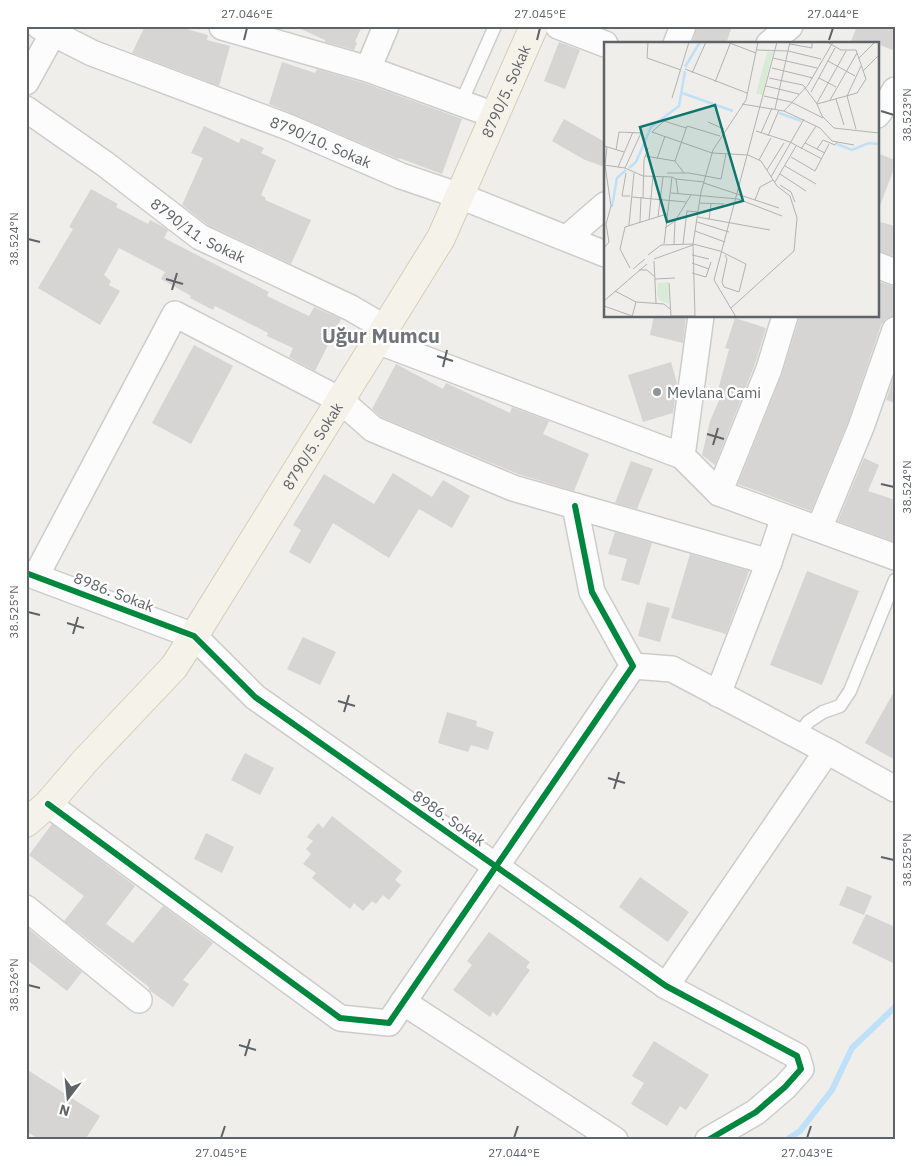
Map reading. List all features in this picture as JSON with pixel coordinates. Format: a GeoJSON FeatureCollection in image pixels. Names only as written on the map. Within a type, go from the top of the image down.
{"type":"FeatureCollection","features":[{"type":"Feature","properties":{"kind":"main road","name":"8790/5. Sokak"},"geometry":{"type":"LineString","coordinates":[[26,823],[48,804],[85,761],[174,667],[194,636],[441,238],[534,26]]}},
{"type":"Feature","properties":{"kind":"street"},"geometry":{"type":"LineString","coordinates":[[368,69],[386,26]]}},
{"type":"Feature","properties":{"kind":"street"},"geometry":{"type":"LineString","coordinates":[[558,26],[604,44]]}},
{"type":"Feature","properties":{"kind":"street"},"geometry":{"type":"LineString","coordinates":[[677,42],[683,26]]}},
{"type":"Feature","properties":{"kind":"street"},"geometry":{"type":"LineString","coordinates":[[771,42],[790,26]]}},
{"type":"Feature","properties":{"kind":"street"},"geometry":{"type":"LineString","coordinates":[[222,27],[368,69],[494,115]]}},
{"type":"Feature","properties":{"kind":"street"},"geometry":{"type":"LineString","coordinates":[[26,82],[50,29]]}},
{"type":"Feature","properties":{"kind":"street","name":"8790/10. Sokak"},"geometry":{"type":"LineString","coordinates":[[50,29],[92,53],[288,127],[401,176],[460,196],[604,254]]}},
{"type":"Feature","properties":{"kind":"street","name":"8790/11. Sokak"},"geometry":{"type":"LineString","coordinates":[[26,109],[105,164],[200,237],[351,308],[381,334],[682,456]]}},
{"type":"Feature","properties":{"kind":"street"},"geometry":{"type":"LineString","coordinates":[[566,238],[604,206]]}},
{"type":"Feature","properties":{"kind":"street"},"geometry":{"type":"LineString","coordinates":[[878,265],[895,272]]}},
{"type":"Feature","properties":{"kind":"street"},"geometry":{"type":"LineString","coordinates":[[31,574],[175,314],[340,400],[373,429],[513,488],[769,562]]}},
{"type":"Feature","properties":{"kind":"street"},"geometry":{"type":"LineString","coordinates":[[701,318],[682,456],[719,493],[895,557]]}},
{"type":"Feature","properties":{"kind":"street"},"geometry":{"type":"LineString","coordinates":[[719,493],[769,369],[776,319]]}},
{"type":"Feature","properties":{"kind":"street"},"geometry":{"type":"LineString","coordinates":[[819,529],[861,427],[895,330]]}},
{"type":"Feature","properties":{"kind":"street"},"geometry":{"type":"LineString","coordinates":[[575,506],[592,592],[633,666]]}},
{"type":"Feature","properties":{"kind":"street"},"geometry":{"type":"LineString","coordinates":[[718,694],[769,562],[784,517]]}},
{"type":"Feature","properties":{"kind":"street","name":"8986. Sokak"},"geometry":{"type":"LineString","coordinates":[[31,574],[194,636],[255,697],[666,986],[798,1056],[801,1069],[785,1087],[756,1112],[708,1140]]}},
{"type":"Feature","properties":{"kind":"street"},"geometry":{"type":"LineString","coordinates":[[633,666],[672,669],[895,789]]}},
{"type":"Feature","properties":{"kind":"street"},"geometry":{"type":"LineString","coordinates":[[48,804],[340,1018],[388,1023],[633,666]]}},
{"type":"Feature","properties":{"kind":"street"},"geometry":{"type":"LineString","coordinates":[[666,986],[827,751]]}},
{"type":"Feature","properties":{"kind":"street"},"geometry":{"type":"LineString","coordinates":[[26,908],[139,1000]]}},
{"type":"Feature","properties":{"kind":"street"},"geometry":{"type":"LineString","coordinates":[[403,1002],[616,1140]]}},
{"type":"Feature","properties":{"kind":"lane"},"geometry":{"type":"LineString","coordinates":[[461,103],[495,26]]}},
{"type":"Feature","properties":{"kind":"lane"},"geometry":{"type":"LineString","coordinates":[[798,736],[808,722],[824,712],[840,706],[850,690],[895,580]]}},
{"type":"Feature","properties":{"kind":"building"},"geometry":{"type":"Polygon","coordinates":[[[145,26],[176,26],[208,35],[207,40],[230,46],[219,86],[132,53],[145,26]]]}},
{"type":"Feature","properties":{"kind":"building"},"geometry":{"type":"Polygon","coordinates":[[[294,26],[362,26],[355,42],[357,43],[354,50],[325,42],[325,40],[294,26]]]}},
{"type":"Feature","properties":{"kind":"building"},"geometry":{"type":"Polygon","coordinates":[[[697,26],[732,26],[727,42],[693,42],[697,26]]]}},
{"type":"Feature","properties":{"kind":"building"},"geometry":{"type":"Polygon","coordinates":[[[857,26],[895,26],[895,51],[878,44],[878,42],[851,42],[857,26]]]}},
{"type":"Feature","properties":{"kind":"building"},"geometry":{"type":"Polygon","coordinates":[[[559,42],[580,50],[565,89],[544,81],[559,42]]]}},
{"type":"Feature","properties":{"kind":"building"},"geometry":{"type":"Polygon","coordinates":[[[282,62],[315,73],[317,69],[364,83],[462,119],[442,174],[398,159],[269,104],[282,62]]]}},
{"type":"Feature","properties":{"kind":"building"},"geometry":{"type":"Polygon","coordinates":[[[564,119],[604,141],[604,167],[585,160],[552,141],[564,119]]]}},
{"type":"Feature","properties":{"kind":"building"},"geometry":{"type":"Polygon","coordinates":[[[204,126],[239,143],[241,138],[264,148],[261,153],[276,160],[261,195],[266,198],[265,200],[311,220],[291,264],[208,225],[182,205],[203,158],[191,153],[204,126]]]}},
{"type":"Feature","properties":{"kind":"building"},"geometry":{"type":"Polygon","coordinates":[[[878,153],[895,160],[895,166],[879,208],[878,153]]]}},
{"type":"Feature","properties":{"kind":"building"},"geometry":{"type":"Polygon","coordinates":[[[91,189],[118,204],[116,207],[148,224],[150,220],[160,225],[168,230],[164,238],[269,292],[267,296],[309,316],[314,307],[341,319],[315,371],[289,357],[293,348],[267,336],[268,333],[215,306],[213,310],[190,298],[191,296],[161,279],[165,272],[119,248],[104,275],[111,281],[109,285],[120,291],[100,325],[38,288],[73,229],[69,227],[91,189]]]}},
{"type":"Feature","properties":{"kind":"building"},"geometry":{"type":"Polygon","coordinates":[[[878,221],[895,226],[895,250],[893,256],[878,251],[878,221]]]}},
{"type":"Feature","properties":{"kind":"building"},"geometry":{"type":"Polygon","coordinates":[[[878,281],[895,287],[895,316],[886,319],[881,325],[848,422],[811,511],[738,484],[782,374],[799,318],[878,318],[878,281]]]}},
{"type":"Feature","properties":{"kind":"building"},"geometry":{"type":"Polygon","coordinates":[[[654,318],[686,318],[683,343],[650,335],[654,318]]]}},
{"type":"Feature","properties":{"kind":"building"},"geometry":{"type":"Polygon","coordinates":[[[735,318],[766,328],[755,364],[715,465],[702,455],[710,421],[723,391],[718,390],[729,349],[725,348],[735,318]]]}},
{"type":"Feature","properties":{"kind":"building"},"geometry":{"type":"Polygon","coordinates":[[[194,345],[233,366],[191,444],[152,423],[194,345]]]}},
{"type":"Feature","properties":{"kind":"building","name":"Mevlana Cami"},"geometry":{"type":"Polygon","coordinates":[[[671,362],[677,383],[673,413],[643,422],[628,375],[671,362]]]}},
{"type":"Feature","properties":{"kind":"building"},"geometry":{"type":"Polygon","coordinates":[[[396,364],[443,389],[446,383],[510,413],[512,407],[549,421],[543,434],[589,454],[574,491],[518,474],[381,417],[372,409],[396,364]]]}},
{"type":"Feature","properties":{"kind":"building"},"geometry":{"type":"Polygon","coordinates":[[[895,374],[895,403],[886,400],[895,374]]]}},
{"type":"Feature","properties":{"kind":"building"},"geometry":{"type":"Polygon","coordinates":[[[864,458],[879,465],[868,491],[895,500],[895,542],[838,521],[864,458]]]}},
{"type":"Feature","properties":{"kind":"building"},"geometry":{"type":"Polygon","coordinates":[[[631,461],[653,469],[637,509],[615,503],[631,461]]]}},
{"type":"Feature","properties":{"kind":"building"},"geometry":{"type":"Polygon","coordinates":[[[393,473],[432,497],[443,480],[470,496],[452,528],[419,509],[389,558],[333,523],[310,564],[289,552],[301,530],[293,525],[324,474],[374,504],[393,473]]]}},
{"type":"Feature","properties":{"kind":"building"},"geometry":{"type":"Polygon","coordinates":[[[615,532],[652,543],[639,585],[621,580],[627,559],[608,554],[615,532]]]}},
{"type":"Feature","properties":{"kind":"building"},"geometry":{"type":"Polygon","coordinates":[[[690,554],[749,571],[726,634],[671,618],[690,554]]]}},
{"type":"Feature","properties":{"kind":"building"},"geometry":{"type":"Polygon","coordinates":[[[807,571],[859,591],[822,685],[770,665],[807,571]]]}},
{"type":"Feature","properties":{"kind":"building"},"geometry":{"type":"Polygon","coordinates":[[[647,602],[670,608],[660,642],[638,636],[647,602]]]}},
{"type":"Feature","properties":{"kind":"building"},"geometry":{"type":"Polygon","coordinates":[[[303,637],[336,652],[320,685],[287,669],[303,637]]]}},
{"type":"Feature","properties":{"kind":"building"},"geometry":{"type":"Polygon","coordinates":[[[895,690],[895,760],[865,743],[895,690]]]}},
{"type":"Feature","properties":{"kind":"building"},"geometry":{"type":"Polygon","coordinates":[[[447,712],[477,721],[476,726],[494,732],[488,750],[471,745],[468,752],[438,743],[447,712]]]}},
{"type":"Feature","properties":{"kind":"building"},"geometry":{"type":"Polygon","coordinates":[[[245,753],[274,768],[260,795],[231,780],[245,753]]]}},
{"type":"Feature","properties":{"kind":"building"},"geometry":{"type":"Polygon","coordinates":[[[332,816],[402,871],[395,880],[401,885],[389,900],[383,895],[376,904],[372,901],[363,911],[354,903],[350,909],[312,878],[316,873],[303,864],[311,854],[306,849],[313,841],[307,837],[318,823],[323,828],[332,816]]]}},
{"type":"Feature","properties":{"kind":"building"},"geometry":{"type":"Polygon","coordinates":[[[52,824],[135,886],[106,924],[133,943],[163,906],[213,943],[183,980],[189,984],[173,1007],[149,990],[149,987],[64,921],[84,896],[29,855],[52,824]]]}},
{"type":"Feature","properties":{"kind":"building"},"geometry":{"type":"Polygon","coordinates":[[[206,833],[234,847],[222,873],[194,859],[206,833]]]}},
{"type":"Feature","properties":{"kind":"building"},"geometry":{"type":"Polygon","coordinates":[[[640,877],[689,912],[668,942],[619,907],[640,877]]]}},
{"type":"Feature","properties":{"kind":"building"},"geometry":{"type":"Polygon","coordinates":[[[847,886],[872,896],[864,915],[839,905],[847,886]]]}},
{"type":"Feature","properties":{"kind":"building"},"geometry":{"type":"Polygon","coordinates":[[[866,914],[895,927],[895,964],[852,943],[866,914]]]}},
{"type":"Feature","properties":{"kind":"building"},"geometry":{"type":"Polygon","coordinates":[[[26,927],[82,972],[67,991],[26,959],[26,927]]]}},
{"type":"Feature","properties":{"kind":"building"},"geometry":{"type":"Polygon","coordinates":[[[489,932],[530,962],[526,967],[530,970],[497,1016],[493,1012],[490,1017],[453,990],[472,965],[467,961],[489,932]]]}},
{"type":"Feature","properties":{"kind":"building"},"geometry":{"type":"Polygon","coordinates":[[[654,1041],[709,1075],[686,1110],[680,1106],[667,1126],[631,1104],[644,1083],[632,1076],[654,1041]]]}},
{"type":"Feature","properties":{"kind":"building"},"geometry":{"type":"Polygon","coordinates":[[[26,1069],[100,1116],[85,1140],[40,1140],[26,1131],[26,1069]]]}},
{"type":"Feature","properties":{"kind":"waterway"},"geometry":{"type":"LineString","coordinates":[[786,1140],[800,1131],[832,1090],[852,1048],[895,1007]]}},
{"type":"Feature","properties":{"kind":"cycle path"},"geometry":{"type":"LineString","coordinates":[[48,804],[340,1018],[389,1023],[633,666],[592,592],[575,506]]}},
{"type":"Feature","properties":{"kind":"cycle path"},"geometry":{"type":"LineString","coordinates":[[26,573],[194,636],[255,697],[666,986],[797,1056],[801,1069],[785,1087],[756,1112],[708,1140]]}},
{"type":"Feature","properties":{"kind":"place","name":"Mevlana Cami"},"geometry":{"type":"Point","coordinates":[657,392]}},
{"type":"Feature","properties":{"kind":"district","name":"Uğur Mumcu"},"geometry":{"type":"Point","coordinates":[381,335]}}]}
